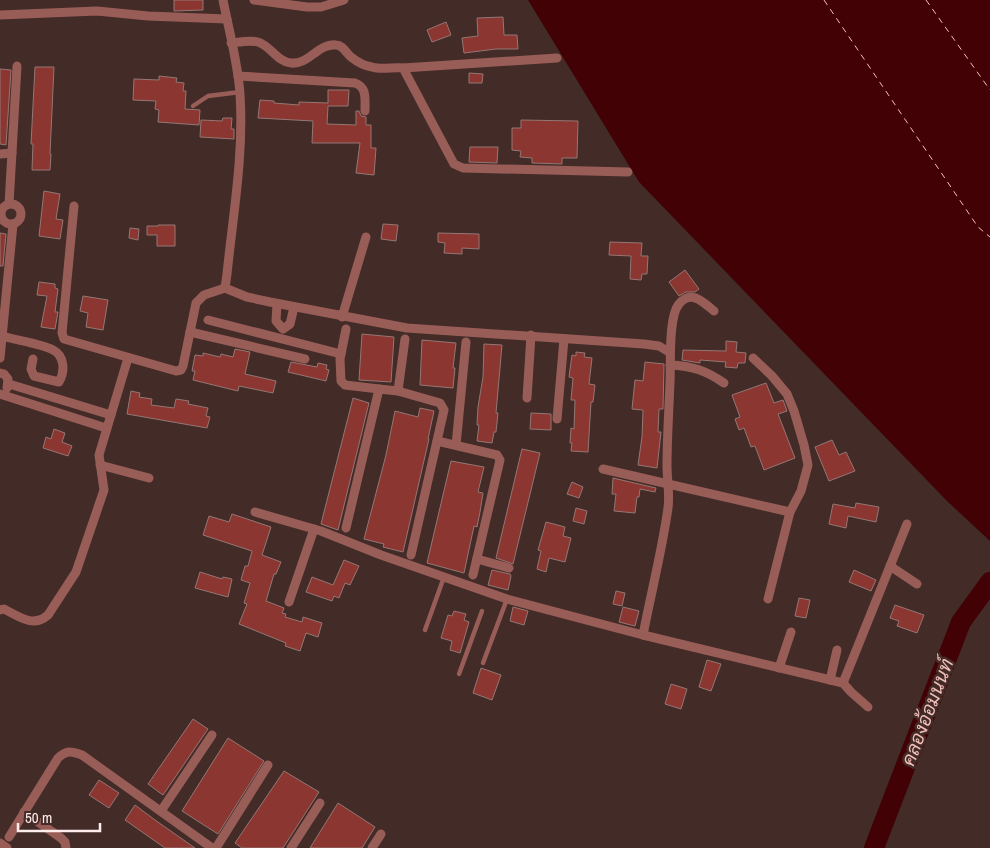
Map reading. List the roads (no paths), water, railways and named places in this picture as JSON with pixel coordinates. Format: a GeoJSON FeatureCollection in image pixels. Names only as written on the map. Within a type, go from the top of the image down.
{"type":"FeatureCollection","features":[{"type":"Feature","properties":{"kind":"street"},"geometry":{"type":"LineString","coordinates":[[223,0],[240,92],[238,166],[224,288]]}},
{"type":"Feature","properties":{"kind":"street"},"geometry":{"type":"LineString","coordinates":[[254,0],[321,7],[344,0]]}},
{"type":"Feature","properties":{"kind":"street"},"geometry":{"type":"LineString","coordinates":[[0,15],[97,12],[227,19]]}},
{"type":"Feature","properties":{"kind":"street"},"geometry":{"type":"LineString","coordinates":[[231,43],[261,43],[280,59],[290,63],[301,62],[329,45],[336,45],[341,46],[351,57],[373,68],[403,68],[557,58]]}},
{"type":"Feature","properties":{"kind":"street"},"geometry":{"type":"LineString","coordinates":[[9,204],[18,66]]}},
{"type":"Feature","properties":{"kind":"street"},"geometry":{"type":"LineString","coordinates":[[403,68],[454,164],[458,166],[628,172]]}},
{"type":"Feature","properties":{"kind":"street"},"geometry":{"type":"LineString","coordinates":[[238,76],[355,83],[364,89],[365,111]]}},
{"type":"Feature","properties":{"kind":"street"},"geometry":{"type":"LineString","coordinates":[[0,154],[12,153]]}},
{"type":"Feature","properties":{"kind":"street"},"geometry":{"type":"LineString","coordinates":[[9,204],[14,204],[19,207],[21,217],[13,224],[8,224],[1,216],[1,210],[9,204]]}},
{"type":"Feature","properties":{"kind":"street"},"geometry":{"type":"LineString","coordinates":[[74,206],[62,333],[64,339],[176,371],[181,370],[196,303],[200,298],[224,288],[248,297],[277,304],[407,328],[644,344],[658,346],[669,352]]}},
{"type":"Feature","properties":{"kind":"street"},"geometry":{"type":"LineString","coordinates":[[0,358],[13,224]]}},
{"type":"Feature","properties":{"kind":"street"},"geometry":{"type":"LineString","coordinates":[[342,317],[366,237]]}},
{"type":"Feature","properties":{"kind":"street"},"geometry":{"type":"LineString","coordinates":[[643,636],[668,507],[669,352],[676,310],[679,304],[688,297],[694,297],[700,299],[714,311]]}},
{"type":"Feature","properties":{"kind":"street"},"geometry":{"type":"LineString","coordinates":[[277,304],[276,320],[283,329]]}},
{"type":"Feature","properties":{"kind":"street"},"geometry":{"type":"LineString","coordinates":[[281,339],[283,329],[290,324],[294,307]]}},
{"type":"Feature","properties":{"kind":"street"},"geometry":{"type":"LineString","coordinates":[[208,320],[341,354]]}},
{"type":"Feature","properties":{"kind":"street"},"geometry":{"type":"LineString","coordinates":[[346,329],[339,370],[341,381],[346,385],[398,391],[440,403],[444,410],[410,554]]}},
{"type":"Feature","properties":{"kind":"street"},"geometry":{"type":"LineString","coordinates":[[190,332],[305,359]]}},
{"type":"Feature","properties":{"kind":"street"},"geometry":{"type":"LineString","coordinates":[[527,398],[531,335]]}},
{"type":"Feature","properties":{"kind":"street"},"geometry":{"type":"LineString","coordinates":[[557,419],[564,338]]}},
{"type":"Feature","properties":{"kind":"street"},"geometry":{"type":"LineString","coordinates":[[398,391],[405,339]]}},
{"type":"Feature","properties":{"kind":"street"},"geometry":{"type":"LineString","coordinates":[[1,341],[53,350],[60,356],[63,364],[63,372],[59,382],[34,376],[31,369],[34,359]]}},
{"type":"Feature","properties":{"kind":"street"},"geometry":{"type":"LineString","coordinates":[[456,445],[466,342]]}},
{"type":"Feature","properties":{"kind":"street"},"geometry":{"type":"LineString","coordinates":[[0,610],[34,622],[43,620],[76,572],[104,490],[99,455],[128,358]]}},
{"type":"Feature","properties":{"kind":"street"},"geometry":{"type":"LineString","coordinates":[[752,358],[772,376],[787,394],[794,411],[808,465],[801,491],[790,512],[768,599]]}},
{"type":"Feature","properties":{"kind":"street"},"geometry":{"type":"LineString","coordinates":[[670,365],[696,368],[713,375],[724,383]]}},
{"type":"Feature","properties":{"kind":"street"},"geometry":{"type":"LineString","coordinates":[[0,373],[8,379],[9,384],[7,390],[0,394]]}},
{"type":"Feature","properties":{"kind":"street"},"geometry":{"type":"LineString","coordinates":[[9,384],[111,415]]}},
{"type":"Feature","properties":{"kind":"street"},"geometry":{"type":"LineString","coordinates":[[346,528],[380,389]]}},
{"type":"Feature","properties":{"kind":"street"},"geometry":{"type":"LineString","coordinates":[[0,394],[106,428]]}},
{"type":"Feature","properties":{"kind":"street"},"geometry":{"type":"LineString","coordinates":[[437,441],[497,455],[500,460],[473,575]]}},
{"type":"Feature","properties":{"kind":"street"},"geometry":{"type":"LineString","coordinates":[[100,466],[148,478]]}},
{"type":"Feature","properties":{"kind":"street"},"geometry":{"type":"LineString","coordinates":[[603,469],[790,512]]}},
{"type":"Feature","properties":{"kind":"street"},"geometry":{"type":"LineString","coordinates":[[255,512],[314,529],[444,577],[487,596],[507,599],[643,636],[843,683],[868,707]]}},
{"type":"Feature","properties":{"kind":"street"},"geometry":{"type":"LineString","coordinates":[[843,683],[907,524]]}},
{"type":"Feature","properties":{"kind":"street"},"geometry":{"type":"LineString","coordinates":[[289,602],[314,529]]}},
{"type":"Feature","properties":{"kind":"street"},"geometry":{"type":"LineString","coordinates":[[477,559],[509,568]]}},
{"type":"Feature","properties":{"kind":"street"},"geometry":{"type":"LineString","coordinates":[[890,566],[917,584]]}},
{"type":"Feature","properties":{"kind":"street"},"geometry":{"type":"LineString","coordinates":[[779,668],[791,632]]}},
{"type":"Feature","properties":{"kind":"street"},"geometry":{"type":"LineString","coordinates":[[830,680],[837,650]]}},
{"type":"Feature","properties":{"kind":"street"},"geometry":{"type":"LineString","coordinates":[[161,811],[212,736]]}},
{"type":"Feature","properties":{"kind":"street"},"geometry":{"type":"LineString","coordinates":[[9,837],[48,773],[64,752],[71,751],[82,755],[214,848],[268,765]]}},
{"type":"Feature","properties":{"kind":"street"},"geometry":{"type":"LineString","coordinates":[[291,848],[320,804]]}},
{"type":"Feature","properties":{"kind":"street"},"geometry":{"type":"LineString","coordinates":[[24,812],[61,838],[65,842],[66,848]]}},
{"type":"Feature","properties":{"kind":"street"},"geometry":{"type":"LineString","coordinates":[[372,848],[381,834]]}},
{"type":"Feature","properties":{"kind":"street"},"geometry":{"type":"LineString","coordinates":[[0,843],[7,848]]}},
{"type":"Feature","properties":{"kind":"lane"},"geometry":{"type":"LineString","coordinates":[[193,106],[208,96],[240,92]]}},
{"type":"Feature","properties":{"kind":"lane"},"geometry":{"type":"LineString","coordinates":[[425,630],[444,577]]}},
{"type":"Feature","properties":{"kind":"lane"},"geometry":{"type":"LineString","coordinates":[[483,663],[507,599]]}},
{"type":"Feature","properties":{"kind":"lane"},"geometry":{"type":"LineString","coordinates":[[459,674],[482,611]]}},
{"type":"Feature","properties":{"kind":"waterway","name":"คลองอ้อมนนท์"},"geometry":{"type":"LineString","coordinates":[[874,848],[961,622],[990,582]]}}]}
